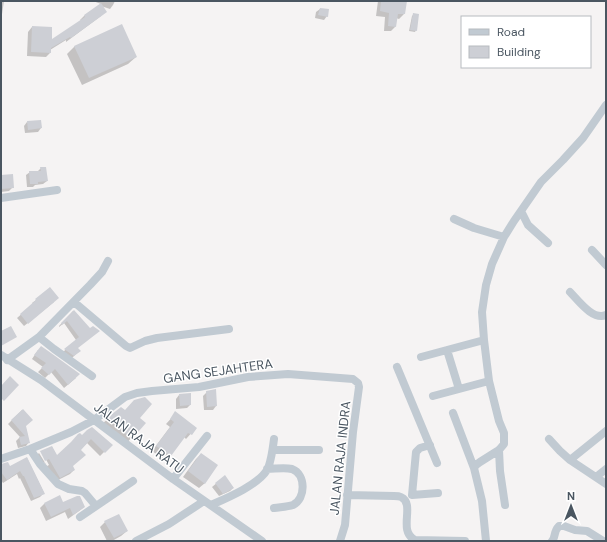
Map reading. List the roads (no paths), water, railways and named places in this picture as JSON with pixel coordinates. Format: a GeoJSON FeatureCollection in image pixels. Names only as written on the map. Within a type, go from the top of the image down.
{"type":"FeatureCollection","features":[{"type":"Feature","properties":{"kind":"street"},"geometry":{"type":"LineString","coordinates":[[474,468],[488,456],[499,450],[504,444],[504,433],[499,421],[489,381],[482,312],[486,285],[492,264],[504,236],[541,182],[583,138],[606,105]]}},
{"type":"Feature","properties":{"kind":"street"},"geometry":{"type":"LineString","coordinates":[[1,198],[57,190]]}},
{"type":"Feature","properties":{"kind":"street"},"geometry":{"type":"LineString","coordinates":[[521,211],[528,224],[548,243]]}},
{"type":"Feature","properties":{"kind":"street"},"geometry":{"type":"LineString","coordinates":[[454,219],[474,228],[504,236]]}},
{"type":"Feature","properties":{"kind":"street"},"geometry":{"type":"LineString","coordinates":[[592,250],[606,265]]}},
{"type":"Feature","properties":{"kind":"street"},"geometry":{"type":"LineString","coordinates":[[4,357],[39,337],[102,272],[108,261]]}},
{"type":"Feature","properties":{"kind":"street"},"geometry":{"type":"LineString","coordinates":[[570,292],[598,317],[603,317],[606,315]]}},
{"type":"Feature","properties":{"kind":"street"},"geometry":{"type":"LineString","coordinates":[[74,302],[130,348],[156,338],[229,329]]}},
{"type":"Feature","properties":{"kind":"street"},"geometry":{"type":"LineString","coordinates":[[39,337],[92,376]]}},
{"type":"Feature","properties":{"kind":"street"},"geometry":{"type":"LineString","coordinates":[[421,357],[484,340]]}},
{"type":"Feature","properties":{"kind":"street"},"geometry":{"type":"LineString","coordinates":[[447,350],[459,389]]}},
{"type":"Feature","properties":{"kind":"street","name":"JALAN RAJA RATU"},"geometry":{"type":"LineString","coordinates":[[4,357],[41,380],[252,538],[262,541]]}},
{"type":"Feature","properties":{"kind":"street"},"geometry":{"type":"LineString","coordinates":[[397,367],[437,463]]}},
{"type":"Feature","properties":{"kind":"street","name":"GANG SEJAHTERA"},"geometry":{"type":"LineString","coordinates":[[1,459],[71,432],[94,420],[125,397],[137,393],[199,387],[248,377],[288,374],[353,379]]}},
{"type":"Feature","properties":{"kind":"street","name":"JALAN RAJA INDRA"},"geometry":{"type":"LineString","coordinates":[[340,541],[345,525],[353,432],[359,387],[358,383],[353,379]]}},
{"type":"Feature","properties":{"kind":"street"},"geometry":{"type":"LineString","coordinates":[[433,396],[489,381]]}},
{"type":"Feature","properties":{"kind":"street"},"geometry":{"type":"LineString","coordinates":[[453,413],[474,468],[482,501],[486,541]]}},
{"type":"Feature","properties":{"kind":"street"},"geometry":{"type":"LineString","coordinates":[[570,460],[606,431]]}},
{"type":"Feature","properties":{"kind":"street"},"geometry":{"type":"LineString","coordinates":[[173,478],[207,436]]}},
{"type":"Feature","properties":{"kind":"street"},"geometry":{"type":"LineString","coordinates":[[136,541],[207,503],[251,485],[267,470],[273,450],[274,439]]}},
{"type":"Feature","properties":{"kind":"street"},"geometry":{"type":"LineString","coordinates":[[549,439],[570,460],[606,484]]}},
{"type":"Feature","properties":{"kind":"street"},"geometry":{"type":"LineString","coordinates":[[412,496],[416,452],[420,448],[430,445]]}},
{"type":"Feature","properties":{"kind":"street"},"geometry":{"type":"LineString","coordinates":[[30,449],[43,469],[58,484],[69,489],[82,491],[96,506]]}},
{"type":"Feature","properties":{"kind":"street"},"geometry":{"type":"LineString","coordinates":[[273,450],[319,450]]}},
{"type":"Feature","properties":{"kind":"street"},"geometry":{"type":"LineString","coordinates":[[499,450],[500,471],[505,505]]}},
{"type":"Feature","properties":{"kind":"street"},"geometry":{"type":"LineString","coordinates":[[267,470],[286,468],[294,470],[299,473],[302,479],[302,494],[297,502],[292,505],[274,508]]}},
{"type":"Feature","properties":{"kind":"street"},"geometry":{"type":"LineString","coordinates":[[596,477],[606,469]]}},
{"type":"Feature","properties":{"kind":"street"},"geometry":{"type":"LineString","coordinates":[[80,517],[133,481]]}},
{"type":"Feature","properties":{"kind":"street"},"geometry":{"type":"LineString","coordinates":[[406,502],[412,496],[438,493]]}},
{"type":"Feature","properties":{"kind":"street"},"geometry":{"type":"LineString","coordinates":[[347,495],[401,497],[407,504],[408,535],[412,538],[415,540],[465,541]]}},
{"type":"Feature","properties":{"kind":"street"},"geometry":{"type":"LineString","coordinates":[[552,541],[554,540],[555,530],[559,526],[564,526],[575,530],[587,530],[603,541]]}}]}
